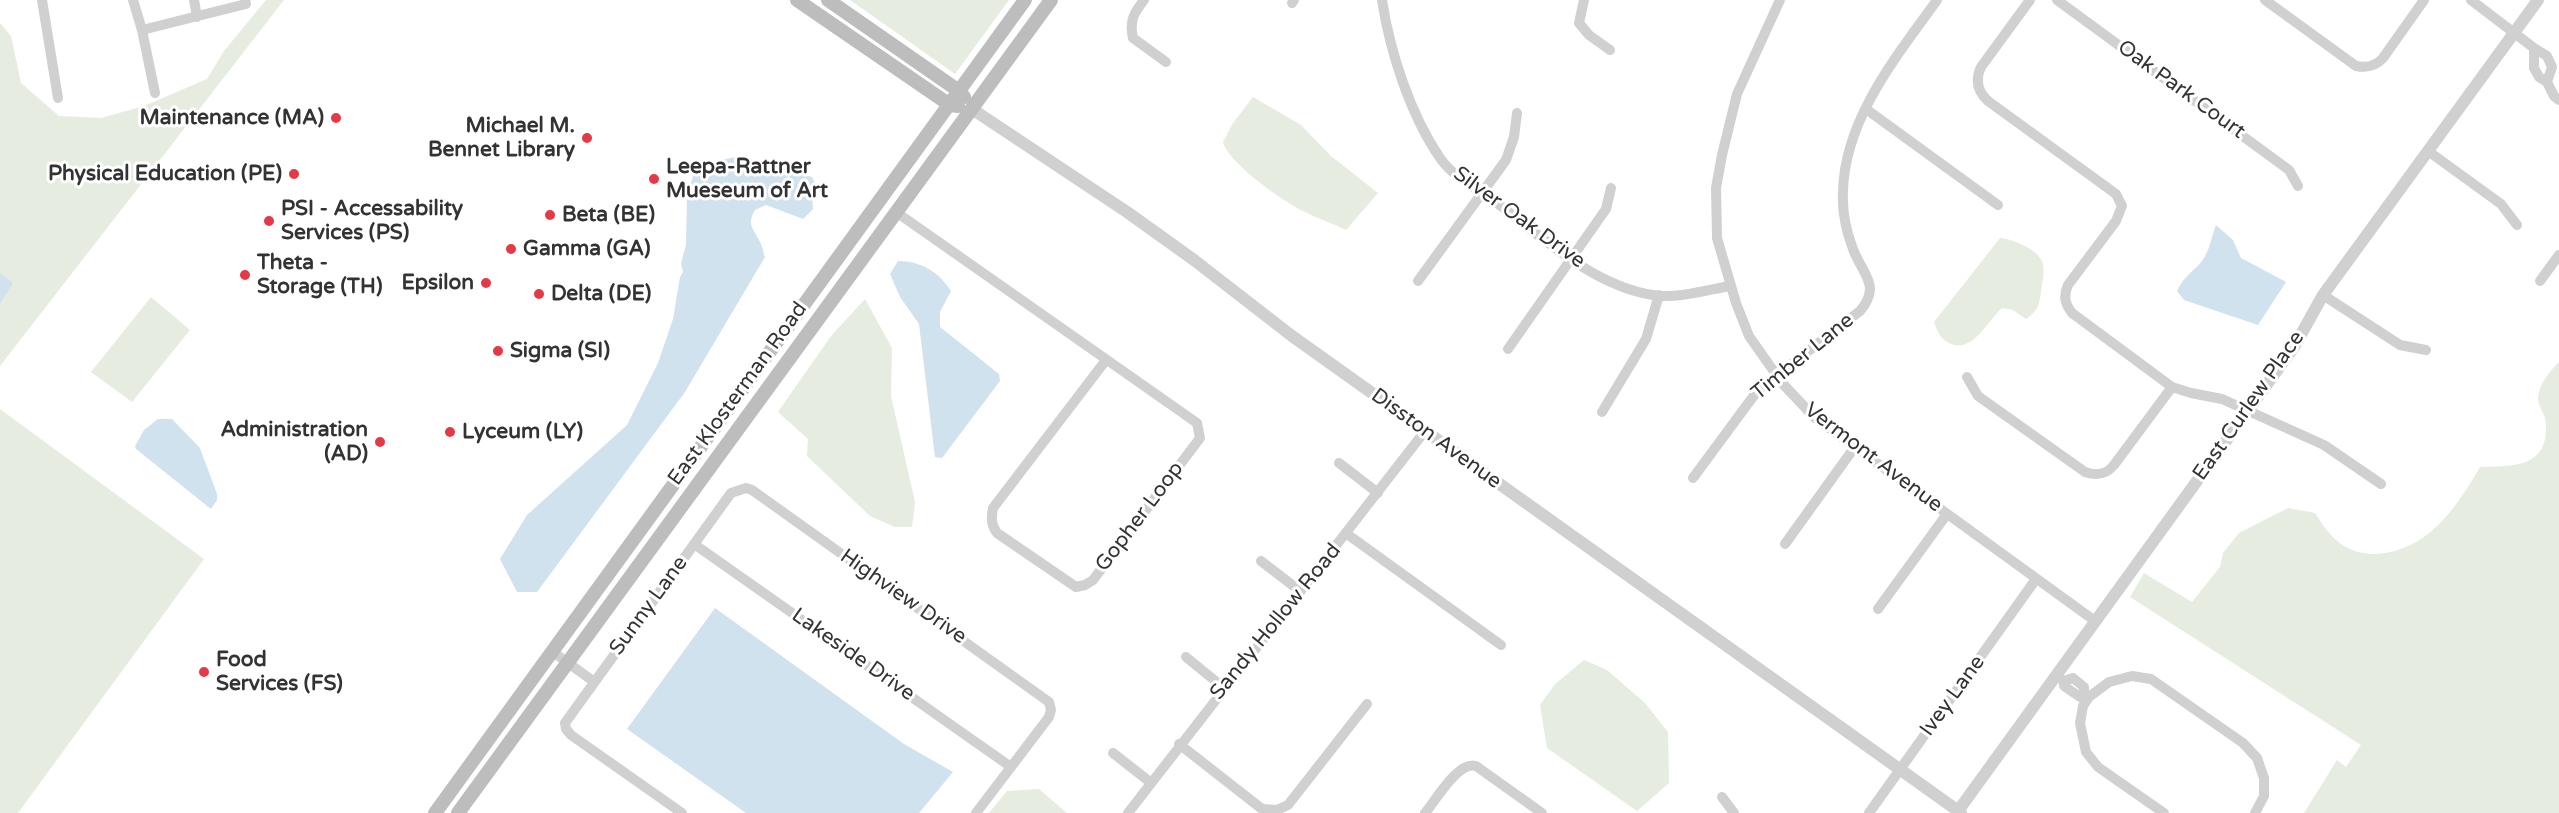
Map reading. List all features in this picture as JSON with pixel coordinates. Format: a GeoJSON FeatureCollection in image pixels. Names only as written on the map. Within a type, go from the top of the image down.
{"type":"FeatureCollection","features":[{"type":"Feature","properties":{"kind":"main road"},"geometry":{"type":"LineString","coordinates":[[797,0],[950,105],[972,109]]}},
{"type":"Feature","properties":{"kind":"main road"},"geometry":{"type":"LineString","coordinates":[[828,0],[959,90],[972,109]]}},
{"type":"Feature","properties":{"kind":"main road","name":"East Klosterman Road"},"geometry":{"type":"LineString","coordinates":[[435,813],[1025,0]]}},
{"type":"Feature","properties":{"kind":"main road","name":"East Klosterman Road"},"geometry":{"type":"LineString","coordinates":[[458,813],[1051,0]]}},
{"type":"Feature","properties":{"kind":"street"},"geometry":{"type":"LineString","coordinates":[[42,0],[58,98]]}},
{"type":"Feature","properties":{"kind":"street"},"geometry":{"type":"LineString","coordinates":[[133,0],[142,30],[155,93]]}},
{"type":"Feature","properties":{"kind":"street"},"geometry":{"type":"LineString","coordinates":[[194,0],[197,17]]}},
{"type":"Feature","properties":{"kind":"street"},"geometry":{"type":"LineString","coordinates":[[142,30],[246,4],[246,0]]}},
{"type":"Feature","properties":{"kind":"street"},"geometry":{"type":"LineString","coordinates":[[1144,0],[1131,20],[1135,41],[1166,62]]}},
{"type":"Feature","properties":{"kind":"street","name":"Silver Oak Drive"},"geometry":{"type":"LineString","coordinates":[[1382,0],[1388,38],[1427,135],[1448,168],[1572,258],[1615,283],[1659,295],[1730,286]]}},
{"type":"Feature","properties":{"kind":"street"},"geometry":{"type":"LineString","coordinates":[[1584,0],[1579,22],[1589,35],[1610,50]]}},
{"type":"Feature","properties":{"kind":"street","name":"Vermont Avenue"},"geometry":{"type":"LineString","coordinates":[[1780,0],[1737,94],[1716,188],[1717,238],[1730,286],[1746,331],[1775,374],[1809,413],[1854,448],[2095,621]]}},
{"type":"Feature","properties":{"kind":"street","name":"Timber Lane"},"geometry":{"type":"LineString","coordinates":[[1693,478],[1750,399],[1775,374],[1860,311],[1870,293],[1869,279],[1854,253],[1843,193],[1850,150],[1866,109],[1882,77],[1937,0]]}},
{"type":"Feature","properties":{"kind":"street"},"geometry":{"type":"LineString","coordinates":[[2030,0],[1981,67],[1977,84],[1981,94],[1988,101],[2116,194],[2120,200],[2120,215],[2068,285],[2065,301],[2072,314],[2172,387],[2222,399],[2324,445],[2381,484]]}},
{"type":"Feature","properties":{"kind":"street","name":"Oak Park Court"},"geometry":{"type":"LineString","coordinates":[[2057,0],[2289,170],[2298,186]]}},
{"type":"Feature","properties":{"kind":"street"},"geometry":{"type":"LineString","coordinates":[[2265,0],[2356,66],[2365,68],[2378,63],[2383,58],[2424,0]]}},
{"type":"Feature","properties":{"kind":"street"},"geometry":{"type":"LineString","coordinates":[[2471,0],[2547,56],[2552,67],[2547,82]]}},
{"type":"Feature","properties":{"kind":"street","name":"East Curlew Place"},"geometry":{"type":"LineString","coordinates":[[1959,812],[2060,678],[2095,621],[2294,347],[2323,295],[2538,0]]}},
{"type":"Feature","properties":{"kind":"street"},"geometry":{"type":"LineString","coordinates":[[2534,48],[2534,68],[2559,100]]}},
{"type":"Feature","properties":{"kind":"street","name":"Disston Avenue"},"geometry":{"type":"LineString","coordinates":[[972,109],[1127,212],[1194,260],[1292,336],[1959,812]]}},
{"type":"Feature","properties":{"kind":"street"},"geometry":{"type":"LineString","coordinates":[[1866,109],[1998,205]]}},
{"type":"Feature","properties":{"kind":"street"},"geometry":{"type":"LineString","coordinates":[[1418,281],[1509,153],[1517,113]]}},
{"type":"Feature","properties":{"kind":"street"},"geometry":{"type":"LineString","coordinates":[[2428,151],[2501,204],[2517,225]]}},
{"type":"Feature","properties":{"kind":"street"},"geometry":{"type":"LineString","coordinates":[[1508,349],[1606,209],[1611,188]]}},
{"type":"Feature","properties":{"kind":"street","name":"Gopher Loop"},"geometry":{"type":"LineString","coordinates":[[896,212],[1197,423],[1200,438],[1093,580],[1076,587],[997,533],[992,526],[993,508],[1106,360]]}},
{"type":"Feature","properties":{"kind":"street"},"geometry":{"type":"LineString","coordinates":[[2559,255],[2540,281],[2559,272]]}},
{"type":"Feature","properties":{"kind":"street"},"geometry":{"type":"LineString","coordinates":[[1602,412],[1646,339],[1659,295]]}},
{"type":"Feature","properties":{"kind":"street"},"geometry":{"type":"LineString","coordinates":[[2323,295],[2400,345],[2426,350]]}},
{"type":"Feature","properties":{"kind":"street"},"geometry":{"type":"LineString","coordinates":[[1967,377],[1978,396],[2085,471],[2097,474],[2106,472],[2114,465],[2172,387]]}},
{"type":"Feature","properties":{"kind":"street","name":"Sandy Hollow Road"},"geometry":{"type":"LineString","coordinates":[[1128,813],[1179,744],[1347,534],[1425,431]]}},
{"type":"Feature","properties":{"kind":"street"},"geometry":{"type":"LineString","coordinates":[[1785,544],[1854,448]]}},
{"type":"Feature","properties":{"kind":"street"},"geometry":{"type":"LineString","coordinates":[[1339,463],[1378,493]]}},
{"type":"Feature","properties":{"kind":"street","name":"Sunny Lane"},"geometry":{"type":"LineString","coordinates":[[682,813],[569,733],[565,727],[565,720],[732,493],[746,488]]}},
{"type":"Feature","properties":{"kind":"street","name":"Highview Drive"},"geometry":{"type":"LineString","coordinates":[[746,488],[752,490],[1047,699],[1051,706],[1051,713],[1011,766]]}},
{"type":"Feature","properties":{"kind":"street"},"geometry":{"type":"LineString","coordinates":[[1878,609],[1947,514]]}},
{"type":"Feature","properties":{"kind":"street"},"geometry":{"type":"LineString","coordinates":[[1347,534],[1501,645]]}},
{"type":"Feature","properties":{"kind":"street","name":"Lakeside Drive"},"geometry":{"type":"LineString","coordinates":[[694,544],[1011,766]]}},
{"type":"Feature","properties":{"kind":"street"},"geometry":{"type":"LineString","coordinates":[[1261,561],[1300,591]]}},
{"type":"Feature","properties":{"kind":"street","name":"Ivey Lane"},"geometry":{"type":"LineString","coordinates":[[1869,813],[2037,579]]}},
{"type":"Feature","properties":{"kind":"street"},"geometry":{"type":"LineString","coordinates":[[553,652],[593,681]]}},
{"type":"Feature","properties":{"kind":"street"},"geometry":{"type":"LineString","coordinates":[[1186,657],[1224,688]]}},
{"type":"Feature","properties":{"kind":"street"},"geometry":{"type":"LineString","coordinates":[[2060,678],[2064,686],[2080,697],[2109,682],[2127,676],[2151,680],[2166,688],[2243,743],[2257,758],[2264,778],[2264,796],[2255,813]]}},
{"type":"Feature","properties":{"kind":"street"},"geometry":{"type":"LineString","coordinates":[[2087,695],[2080,723],[2086,752],[2098,767],[2164,813]]}},
{"type":"Feature","properties":{"kind":"street"},"geometry":{"type":"LineString","coordinates":[[1179,744],[1262,809],[1276,810],[1288,805],[1367,704]]}},
{"type":"Feature","properties":{"kind":"street"},"geometry":{"type":"LineString","coordinates":[[1113,753],[1150,782]]}},
{"type":"Feature","properties":{"kind":"street"},"geometry":{"type":"LineString","coordinates":[[1425,813],[1461,768],[1470,764],[1476,766],[1537,812]]}},
{"type":"Feature","properties":{"kind":"street"},"geometry":{"type":"LineString","coordinates":[[976,813],[1011,766]]}},
{"type":"Feature","properties":{"kind":"street"},"geometry":{"type":"LineString","coordinates":[[1722,797],[1734,813]]}},
{"type":"Feature","properties":{"kind":"shaded area"},"geometry":{"type":"Polygon","coordinates":[[[266,0],[284,0],[0,366],[0,304],[12,283],[0,273],[0,23],[11,36],[21,83],[59,116],[101,118],[144,106],[207,79],[224,51],[266,0]]]}},
{"type":"Feature","properties":{"kind":"shaded area"},"geometry":{"type":"Polygon","coordinates":[[[850,0],[1009,0],[955,74],[850,0]]]}},
{"type":"Feature","properties":{"kind":"shaded area"},"geometry":{"type":"Polygon","coordinates":[[[1253,97],[1301,125],[1331,156],[1378,193],[1346,230],[1308,214],[1282,199],[1245,171],[1227,151],[1223,142],[1233,123],[1253,97]]]}},
{"type":"Feature","properties":{"kind":"shaded area"},"geometry":{"type":"Polygon","coordinates":[[[2000,238],[2025,246],[2041,259],[2044,274],[2037,307],[2026,319],[2013,310],[2002,308],[1973,340],[1959,346],[1951,344],[1942,338],[1934,322],[2000,238]]]}},
{"type":"Feature","properties":{"kind":"shaded area"},"geometry":{"type":"Polygon","coordinates":[[[151,297],[190,330],[132,402],[91,372],[151,297]]]}},
{"type":"Feature","properties":{"kind":"shaded area"},"geometry":{"type":"Polygon","coordinates":[[[865,299],[892,348],[891,396],[915,502],[912,527],[895,527],[870,516],[807,456],[808,439],[778,412],[831,336],[865,299]]]}},
{"type":"Feature","properties":{"kind":"shaded area"},"geometry":{"type":"Polygon","coordinates":[[[2559,362],[2559,813],[2304,813],[2337,760],[2346,767],[2361,745],[2130,597],[2144,573],[2192,602],[2220,567],[2223,553],[2239,533],[2288,508],[2315,513],[2335,540],[2358,552],[2376,554],[2411,545],[2438,525],[2450,512],[2480,467],[2516,465],[2535,457],[2545,438],[2546,424],[2538,397],[2546,378],[2559,362]]]}},
{"type":"Feature","properties":{"kind":"shaded area"},"geometry":{"type":"Polygon","coordinates":[[[0,409],[204,559],[18,813],[0,813],[0,409]]]}},
{"type":"Feature","properties":{"kind":"shaded area"},"geometry":{"type":"Polygon","coordinates":[[[1584,660],[1607,670],[1645,703],[1668,732],[1669,783],[1637,811],[1547,748],[1540,705],[1555,684],[1584,660]]]}},
{"type":"Feature","properties":{"kind":"shaded area"},"geometry":{"type":"Polygon","coordinates":[[[1039,789],[1067,813],[989,813],[1007,791],[1039,789]]]}},
{"type":"Feature","properties":{"kind":"water"},"geometry":{"type":"Polygon","coordinates":[[[735,157],[812,177],[817,187],[812,198],[813,209],[803,219],[766,205],[755,210],[751,223],[765,257],[685,392],[537,592],[517,592],[500,559],[527,515],[627,425],[658,363],[673,319],[680,277],[683,272],[681,263],[686,245],[687,196],[696,166],[735,157]]]}},
{"type":"Feature","properties":{"kind":"water"},"geometry":{"type":"Polygon","coordinates":[[[2216,225],[2233,240],[2241,258],[2286,282],[2258,325],[2184,300],[2177,291],[2182,282],[2205,257],[2216,225]]]}},
{"type":"Feature","properties":{"kind":"water"},"geometry":{"type":"Polygon","coordinates":[[[898,261],[922,265],[941,278],[951,291],[940,312],[940,327],[999,374],[1000,381],[942,458],[935,457],[919,324],[900,297],[890,274],[898,261]]]}},
{"type":"Feature","properties":{"kind":"water"},"geometry":{"type":"Polygon","coordinates":[[[0,273],[13,283],[0,304],[0,273]]]}},
{"type":"Feature","properties":{"kind":"water"},"geometry":{"type":"Polygon","coordinates":[[[158,419],[172,419],[200,448],[217,494],[217,500],[211,509],[136,449],[135,446],[144,430],[158,419]]]}},
{"type":"Feature","properties":{"kind":"water"},"geometry":{"type":"Polygon","coordinates":[[[715,608],[904,744],[953,772],[919,813],[746,813],[627,729],[715,608]]]}},
{"type":"Feature","properties":{"kind":"place","name":"Maintenance (MA)"},"geometry":{"type":"Point","coordinates":[336,118]}},
{"type":"Feature","properties":{"kind":"place","name":"Michael M. Bennet Library"},"geometry":{"type":"Point","coordinates":[587,138]}},
{"type":"Feature","properties":{"kind":"place","name":"Physical Education (PE)"},"geometry":{"type":"Point","coordinates":[294,174]}},
{"type":"Feature","properties":{"kind":"place","name":"Leepa-Rattner Mueseum of Art"},"geometry":{"type":"Point","coordinates":[654,179]}},
{"type":"Feature","properties":{"kind":"place","name":"Beta (BE)"},"geometry":{"type":"Point","coordinates":[550,215]}},
{"type":"Feature","properties":{"kind":"place","name":"PSI - Accessability Services (PS)"},"geometry":{"type":"Point","coordinates":[269,221]}},
{"type":"Feature","properties":{"kind":"place","name":"Gamma (GA)"},"geometry":{"type":"Point","coordinates":[511,249]}},
{"type":"Feature","properties":{"kind":"place","name":"Theta - Storage (TH)"},"geometry":{"type":"Point","coordinates":[245,275]}},
{"type":"Feature","properties":{"kind":"place","name":"Epsilon"},"geometry":{"type":"Point","coordinates":[486,283]}},
{"type":"Feature","properties":{"kind":"place","name":"Delta (DE)"},"geometry":{"type":"Point","coordinates":[539,294]}},
{"type":"Feature","properties":{"kind":"place","name":"Sigma (SI)"},"geometry":{"type":"Point","coordinates":[498,351]}},
{"type":"Feature","properties":{"kind":"place","name":"Lyceum (LY)"},"geometry":{"type":"Point","coordinates":[450,432]}},
{"type":"Feature","properties":{"kind":"place","name":"Administration (AD)"},"geometry":{"type":"Point","coordinates":[380,442]}},
{"type":"Feature","properties":{"kind":"place","name":"Food Services (FS)"},"geometry":{"type":"Point","coordinates":[204,672]}}]}
